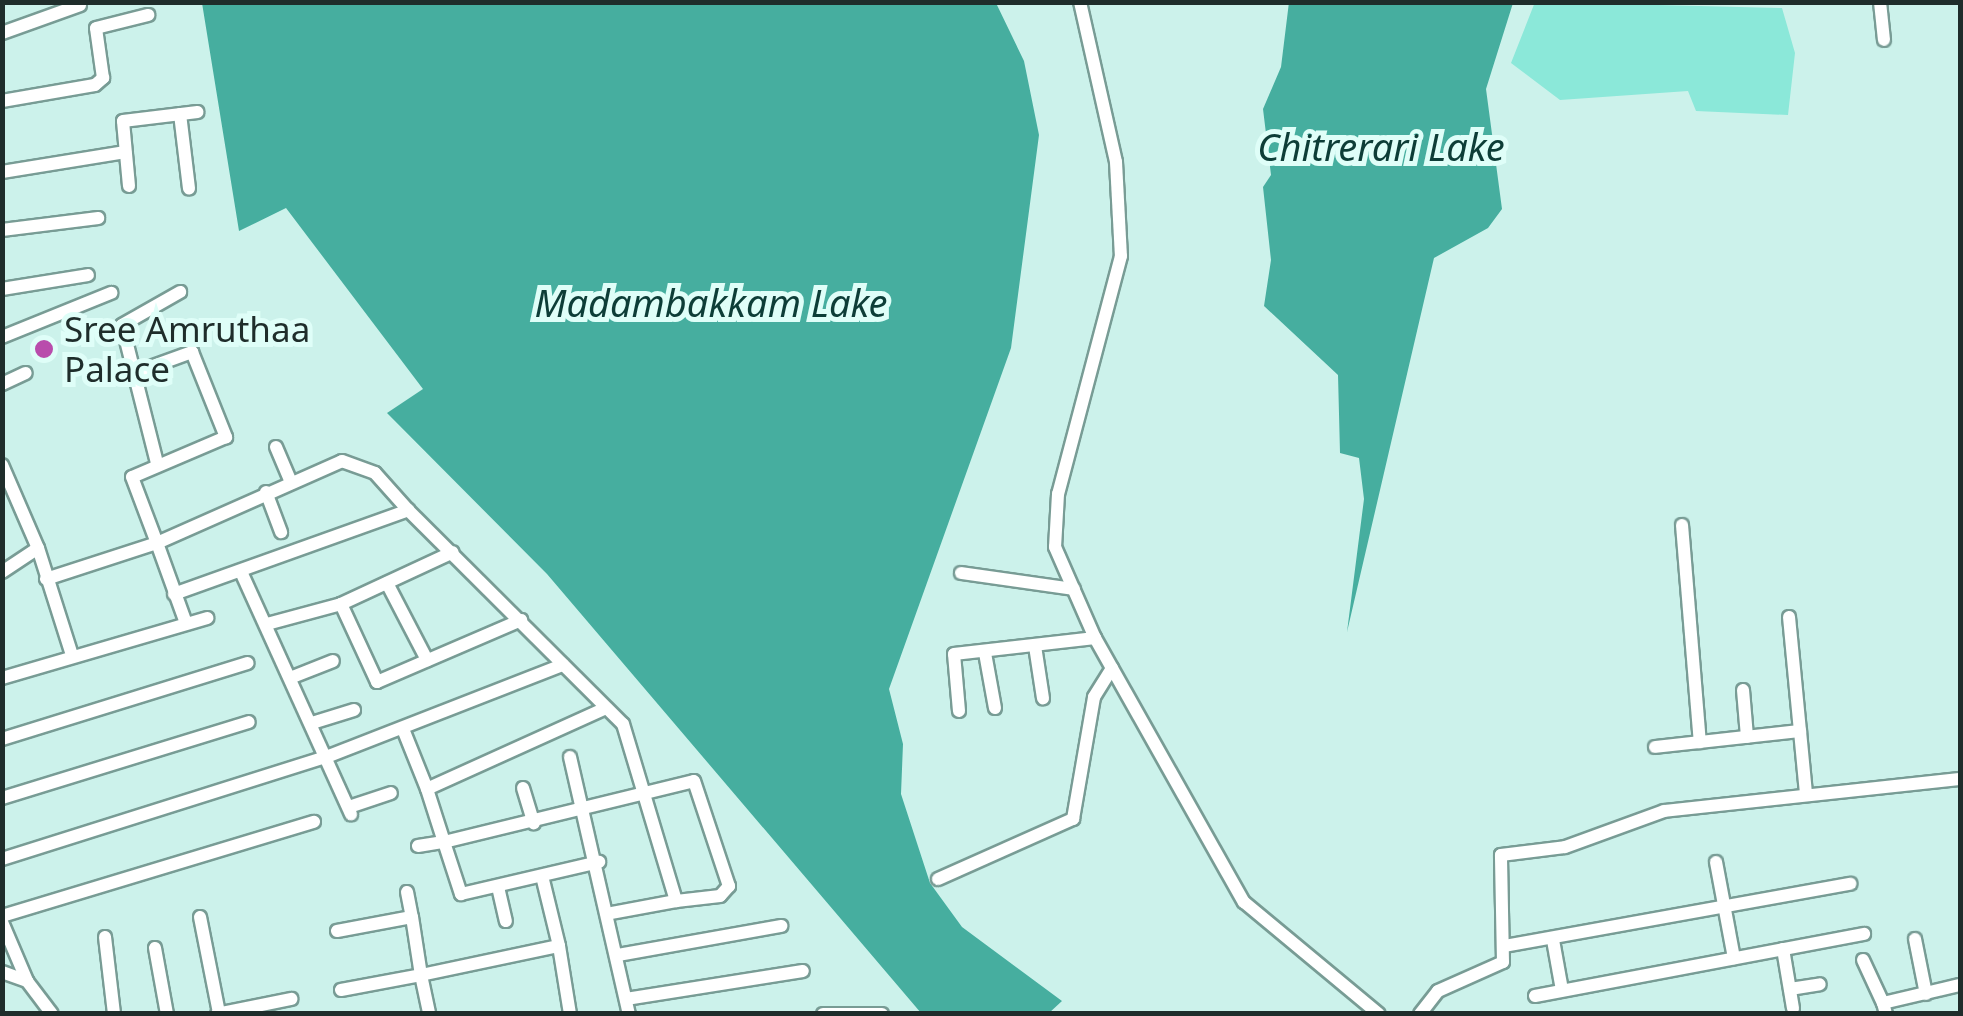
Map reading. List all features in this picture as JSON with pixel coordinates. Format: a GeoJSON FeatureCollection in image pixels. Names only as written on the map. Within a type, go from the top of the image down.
{"type":"FeatureCollection","features":[{"type":"Feature","properties":{"kind":"street"},"geometry":{"type":"LineString","coordinates":[[1080,2],[1112,138],[1121,240],[1053,525],[1095,638],[1244,902],[1379,1014]]}},
{"type":"Feature","properties":{"kind":"street"},"geometry":{"type":"LineString","coordinates":[[1880,2],[1884,40]]}},
{"type":"Feature","properties":{"kind":"street"},"geometry":{"type":"LineString","coordinates":[[2,32],[80,5]]}},
{"type":"Feature","properties":{"kind":"street"},"geometry":{"type":"LineString","coordinates":[[2,101],[94,85],[103,78],[96,28],[148,15]]}},
{"type":"Feature","properties":{"kind":"street"},"geometry":{"type":"LineString","coordinates":[[129,186],[126,119],[197,112]]}},
{"type":"Feature","properties":{"kind":"street"},"geometry":{"type":"LineString","coordinates":[[180,114],[188,188]]}},
{"type":"Feature","properties":{"kind":"street"},"geometry":{"type":"LineString","coordinates":[[2,172],[125,152]]}},
{"type":"Feature","properties":{"kind":"street"},"geometry":{"type":"LineString","coordinates":[[2,230],[98,218]]}},
{"type":"Feature","properties":{"kind":"street"},"geometry":{"type":"LineString","coordinates":[[2,289],[88,275]]}},
{"type":"Feature","properties":{"kind":"street"},"geometry":{"type":"LineString","coordinates":[[158,463],[122,325],[180,292]]}},
{"type":"Feature","properties":{"kind":"street"},"geometry":{"type":"LineString","coordinates":[[2,320],[4,337],[111,294]]}},
{"type":"Feature","properties":{"kind":"street"},"geometry":{"type":"LineString","coordinates":[[134,372],[192,352],[226,436],[132,476],[186,623]]}},
{"type":"Feature","properties":{"kind":"street"},"geometry":{"type":"LineString","coordinates":[[4,381],[26,373]]}},
{"type":"Feature","properties":{"kind":"street"},"geometry":{"type":"LineString","coordinates":[[276,446],[290,480]]}},
{"type":"Feature","properties":{"kind":"street"},"geometry":{"type":"LineString","coordinates":[[46,579],[157,543],[290,480],[358,462],[623,724],[647,793],[676,901]]}},
{"type":"Feature","properties":{"kind":"street"},"geometry":{"type":"LineString","coordinates":[[2,465],[38,548],[72,655]]}},
{"type":"Feature","properties":{"kind":"street"},"geometry":{"type":"LineString","coordinates":[[266,492],[281,532]]}},
{"type":"Feature","properties":{"kind":"street"},"geometry":{"type":"LineString","coordinates":[[174,594],[242,574],[408,510]]}},
{"type":"Feature","properties":{"kind":"street"},"geometry":{"type":"LineString","coordinates":[[1682,524],[1700,742]]}},
{"type":"Feature","properties":{"kind":"street"},"geometry":{"type":"LineString","coordinates":[[2,572],[38,548]]}},
{"type":"Feature","properties":{"kind":"street"},"geometry":{"type":"LineString","coordinates":[[267,624],[341,604],[453,552]]}},
{"type":"Feature","properties":{"kind":"street"},"geometry":{"type":"LineString","coordinates":[[961,573],[1074,589]]}},
{"type":"Feature","properties":{"kind":"street"},"geometry":{"type":"LineString","coordinates":[[242,574],[350,811],[391,793]]}},
{"type":"Feature","properties":{"kind":"street"},"geometry":{"type":"LineString","coordinates":[[387,583],[427,660]]}},
{"type":"Feature","properties":{"kind":"street"},"geometry":{"type":"LineString","coordinates":[[341,604],[375,681],[521,620]]}},
{"type":"Feature","properties":{"kind":"street"},"geometry":{"type":"LineString","coordinates":[[2,678],[207,618]]}},
{"type":"Feature","properties":{"kind":"street"},"geometry":{"type":"LineString","coordinates":[[1789,618],[1806,794]]}},
{"type":"Feature","properties":{"kind":"street"},"geometry":{"type":"LineString","coordinates":[[960,711],[949,659],[1095,638]]}},
{"type":"Feature","properties":{"kind":"street"},"geometry":{"type":"LineString","coordinates":[[1034,646],[1043,698]]}},
{"type":"Feature","properties":{"kind":"street"},"geometry":{"type":"LineString","coordinates":[[985,653],[995,708]]}},
{"type":"Feature","properties":{"kind":"street"},"geometry":{"type":"LineString","coordinates":[[290,678],[333,661]]}},
{"type":"Feature","properties":{"kind":"street"},"geometry":{"type":"LineString","coordinates":[[2,738],[246,664]]}},
{"type":"Feature","properties":{"kind":"street"},"geometry":{"type":"LineString","coordinates":[[2,858],[328,756],[403,730],[563,664]]}},
{"type":"Feature","properties":{"kind":"street"},"geometry":{"type":"LineString","coordinates":[[938,879],[1073,819],[1094,698],[1112,668]]}},
{"type":"Feature","properties":{"kind":"street"},"geometry":{"type":"LineString","coordinates":[[1743,690],[1748,736]]}},
{"type":"Feature","properties":{"kind":"street"},"geometry":{"type":"LineString","coordinates":[[427,789],[606,708]]}},
{"type":"Feature","properties":{"kind":"street"},"geometry":{"type":"LineString","coordinates":[[312,723],[354,710]]}},
{"type":"Feature","properties":{"kind":"street"},"geometry":{"type":"LineString","coordinates":[[2,798],[250,722]]}},
{"type":"Feature","properties":{"kind":"street"},"geometry":{"type":"LineString","coordinates":[[403,730],[427,789],[458,892],[498,887],[600,862]]}},
{"type":"Feature","properties":{"kind":"street"},"geometry":{"type":"LineString","coordinates":[[1655,747],[1800,731]]}},
{"type":"Feature","properties":{"kind":"street"},"geometry":{"type":"LineString","coordinates":[[570,756],[588,808],[612,913],[628,1014]]}},
{"type":"Feature","properties":{"kind":"street"},"geometry":{"type":"LineString","coordinates":[[1420,1014],[1438,991],[1500,968],[1504,946],[1501,855],[1564,847],[1664,812],[1960,778]]}},
{"type":"Feature","properties":{"kind":"street"},"geometry":{"type":"LineString","coordinates":[[418,846],[534,823],[647,793],[699,785],[729,886],[720,896],[612,913]]}},
{"type":"Feature","properties":{"kind":"street"},"geometry":{"type":"LineString","coordinates":[[523,788],[534,823]]}},
{"type":"Feature","properties":{"kind":"street"},"geometry":{"type":"LineString","coordinates":[[52,1014],[27,981],[2,919],[314,822]]}},
{"type":"Feature","properties":{"kind":"street"},"geometry":{"type":"LineString","coordinates":[[1716,862],[1734,958]]}},
{"type":"Feature","properties":{"kind":"street"},"geometry":{"type":"LineString","coordinates":[[542,876],[570,1014]]}},
{"type":"Feature","properties":{"kind":"street"},"geometry":{"type":"LineString","coordinates":[[1504,946],[1850,884]]}},
{"type":"Feature","properties":{"kind":"street"},"geometry":{"type":"LineString","coordinates":[[498,887],[506,922]]}},
{"type":"Feature","properties":{"kind":"street"},"geometry":{"type":"LineString","coordinates":[[406,892],[428,1014]]}},
{"type":"Feature","properties":{"kind":"street"},"geometry":{"type":"LineString","coordinates":[[337,931],[412,916]]}},
{"type":"Feature","properties":{"kind":"street"},"geometry":{"type":"LineString","coordinates":[[200,917],[223,1013],[291,999]]}},
{"type":"Feature","properties":{"kind":"street"},"geometry":{"type":"LineString","coordinates":[[618,955],[781,926]]}},
{"type":"Feature","properties":{"kind":"street"},"geometry":{"type":"LineString","coordinates":[[1535,996],[1864,934]]}},
{"type":"Feature","properties":{"kind":"street"},"geometry":{"type":"LineString","coordinates":[[104,937],[114,1014]]}},
{"type":"Feature","properties":{"kind":"street"},"geometry":{"type":"LineString","coordinates":[[1915,938],[1926,994]]}},
{"type":"Feature","properties":{"kind":"street"},"geometry":{"type":"LineString","coordinates":[[1553,940],[1562,990]]}},
{"type":"Feature","properties":{"kind":"street"},"geometry":{"type":"LineString","coordinates":[[341,990],[559,946]]}},
{"type":"Feature","properties":{"kind":"street"},"geometry":{"type":"LineString","coordinates":[[155,948],[166,1014]]}},
{"type":"Feature","properties":{"kind":"street"},"geometry":{"type":"LineString","coordinates":[[1782,950],[1793,1008]]}},
{"type":"Feature","properties":{"kind":"street"},"geometry":{"type":"LineString","coordinates":[[1862,960],[1884,1008],[1960,985]]}},
{"type":"Feature","properties":{"kind":"street"},"geometry":{"type":"LineString","coordinates":[[626,998],[803,971]]}},
{"type":"Feature","properties":{"kind":"street"},"geometry":{"type":"LineString","coordinates":[[2,972],[27,981]]}},
{"type":"Feature","properties":{"kind":"street"},"geometry":{"type":"LineString","coordinates":[[1790,989],[1820,984]]}},
{"type":"Feature","properties":{"kind":"street"},"geometry":{"type":"LineString","coordinates":[[823,1014],[882,1014]]}},
{"type":"Feature","properties":{"kind":"shaded area"},"geometry":{"type":"Polygon","coordinates":[[[1535,2],[1782,8],[1795,53],[1788,115],[1696,111],[1688,91],[1560,100],[1511,63],[1535,2]]]}},
{"type":"Feature","properties":{"kind":"water","name":"Chitrerari Lake"},"geometry":{"type":"Polygon","coordinates":[[[1289,2],[1513,3],[1486,89],[1502,209],[1488,228],[1434,258],[1347,632],[1364,499],[1359,458],[1340,453],[1338,375],[1264,306],[1271,260],[1263,187],[1271,175],[1263,109],[1281,67],[1289,2]]]}},
{"type":"Feature","properties":{"kind":"water","name":"Madambakkam Lake"},"geometry":{"type":"Polygon","coordinates":[[[202,3],[996,3],[1024,61],[1039,135],[1011,348],[889,689],[903,744],[901,794],[930,883],[962,927],[1062,1001],[1049,1013],[921,1013],[547,574],[387,413],[423,389],[286,208],[239,231],[202,3]]]}},
{"type":"Feature","properties":{"kind":"place","name":"Sree Amruthaa Palace"},"geometry":{"type":"Point","coordinates":[44,349]}}]}
